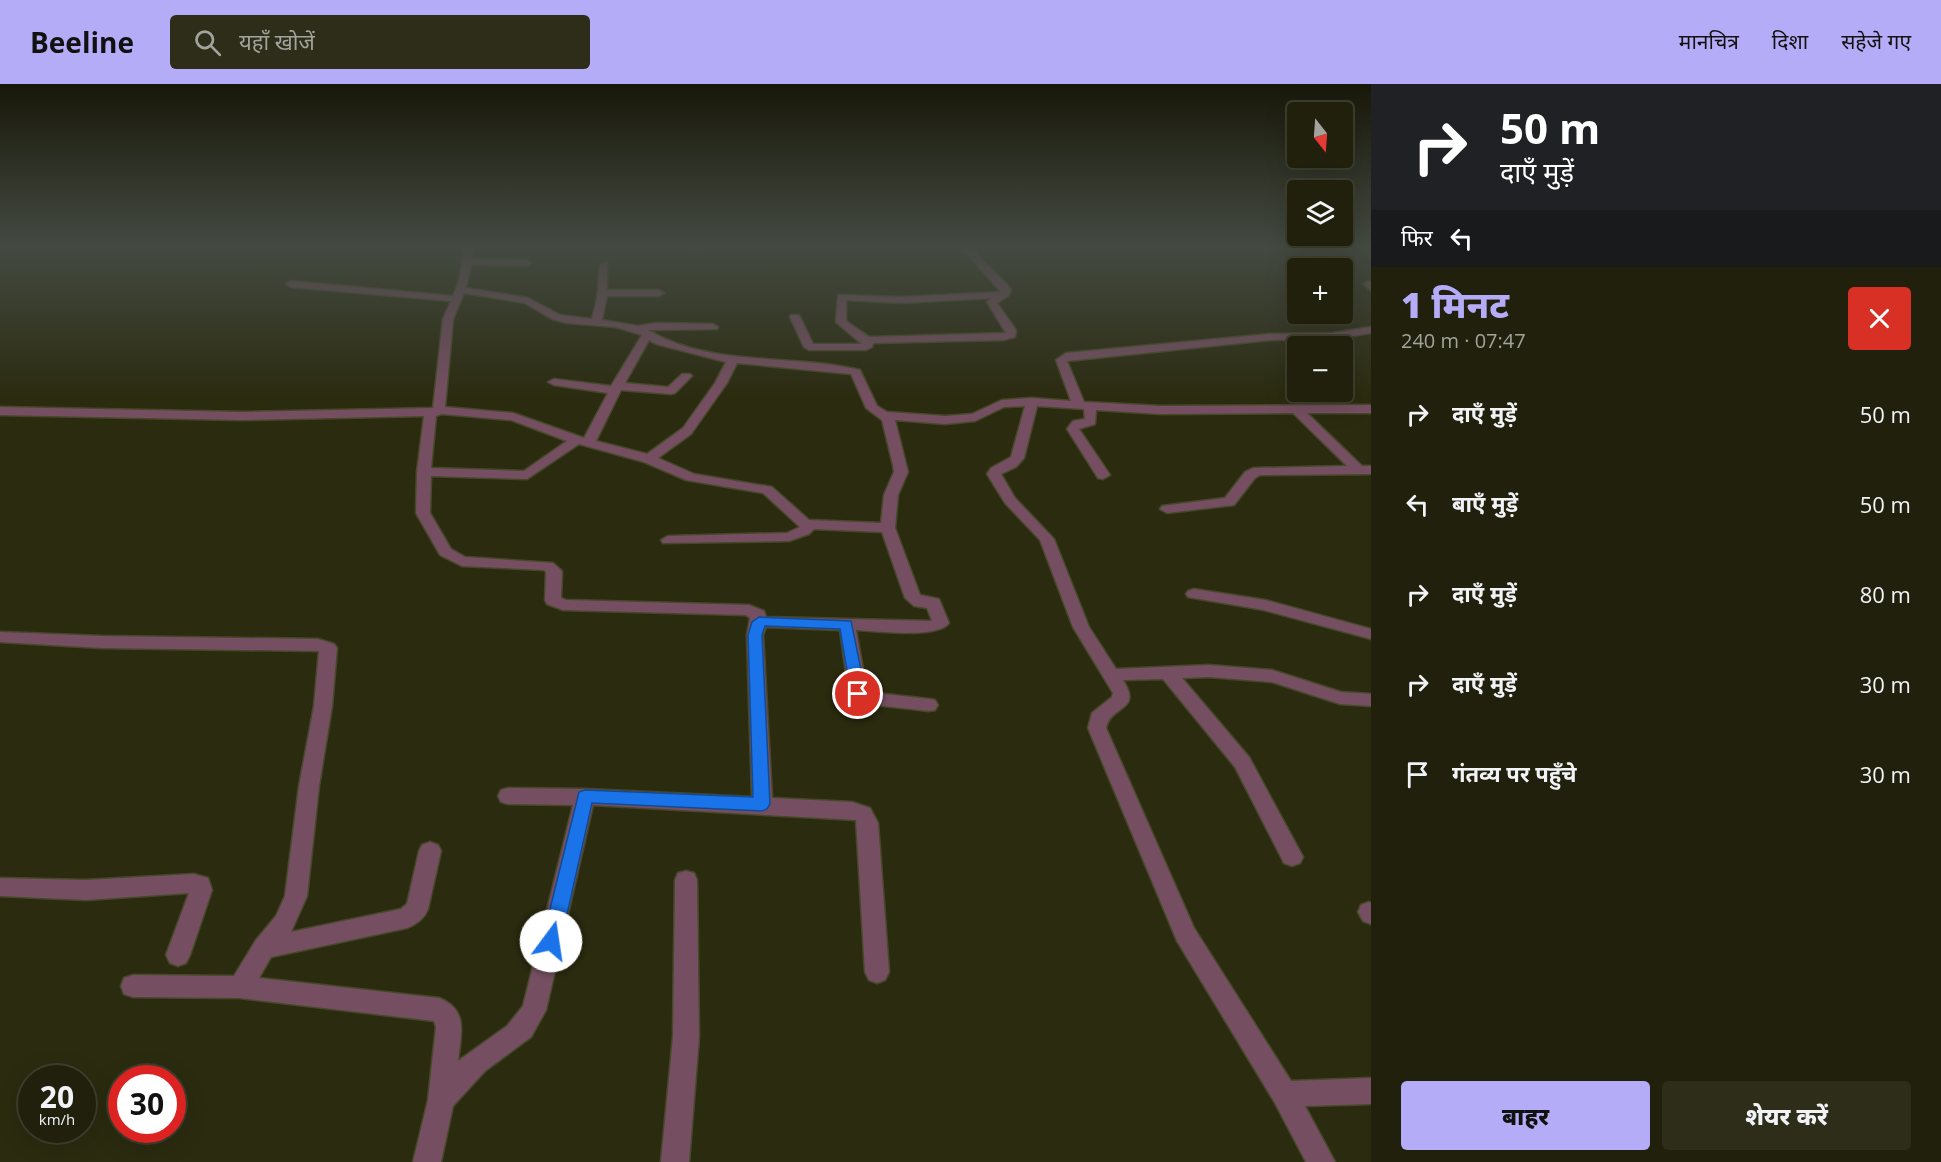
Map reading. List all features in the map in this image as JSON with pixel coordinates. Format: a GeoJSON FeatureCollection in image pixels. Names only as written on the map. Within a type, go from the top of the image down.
{"type":"FeatureCollection","features":[{"type":"Feature","properties":{"kind":"street"},"geometry":{"type":"LineString","coordinates":[[457,296],[448,319],[424,472],[422,503],[426,520],[446,552],[455,559],[548,566],[554,571],[553,600],[563,605],[749,610],[758,615],[759,622],[755,635],[762,804]]}},
{"type":"Feature","properties":{"kind":"street"},"geometry":{"type":"LineString","coordinates":[[483,296],[522,300],[533,303],[561,318],[596,322],[642,332],[666,344],[716,358],[835,368],[856,372],[872,408],[887,416],[932,420],[966,418],[984,414],[1002,404],[1032,402],[1151,410],[1371,410]]}},
{"type":"Feature","properties":{"kind":"street"},"geometry":{"type":"LineString","coordinates":[[596,322],[601,296]]}},
{"type":"Feature","properties":{"kind":"street"},"geometry":{"type":"LineString","coordinates":[[978,296],[907,300],[839,298],[841,322],[867,340],[1008,336],[1011,335],[1011,330],[992,302],[1001,296]]}},
{"type":"Feature","properties":{"kind":"street"},"geometry":{"type":"LineString","coordinates":[[795,317],[808,346],[868,346],[867,340]]}},
{"type":"Feature","properties":{"kind":"street"},"geometry":{"type":"LineString","coordinates":[[424,472],[527,475],[583,441],[616,388],[642,332],[656,326],[712,327]]}},
{"type":"Feature","properties":{"kind":"street"},"geometry":{"type":"LineString","coordinates":[[1103,476],[1073,429],[1077,424],[1091,422],[1061,360],[1066,356],[1266,337],[1333,336],[1370,331]]}},
{"type":"Feature","properties":{"kind":"street"},"geometry":{"type":"LineString","coordinates":[[835,368],[837,347]]}},
{"type":"Feature","properties":{"kind":"street"},"geometry":{"type":"LineString","coordinates":[[650,459],[687,431],[722,383],[733,359]]}},
{"type":"Feature","properties":{"kind":"street"},"geometry":{"type":"LineString","coordinates":[[554,382],[671,391],[686,376]]}},
{"type":"Feature","properties":{"kind":"street"},"geometry":{"type":"LineString","coordinates":[[1032,402],[1015,462],[994,474],[1010,500],[1047,539],[1081,627],[1123,697],[1100,718],[1097,728],[1185,934],[1284,1094],[1321,1162]]}},
{"type":"Feature","properties":{"kind":"street"},"geometry":{"type":"LineString","coordinates":[[1297,410],[1365,470]]}},
{"type":"Feature","properties":{"kind":"street"},"geometry":{"type":"LineString","coordinates":[[0,411],[241,416],[435,412],[513,417],[583,441],[650,459],[691,477],[771,491],[800,522],[810,525],[888,528]]}},
{"type":"Feature","properties":{"kind":"street"},"geometry":{"type":"LineString","coordinates":[[759,622],[934,627],[941,623],[933,603],[920,602],[913,598],[888,528],[891,495],[901,469],[887,416]]}},
{"type":"Feature","properties":{"kind":"street"},"geometry":{"type":"LineString","coordinates":[[1167,509],[1229,502],[1250,475],[1258,471],[1365,470]]}},
{"type":"Feature","properties":{"kind":"street"},"geometry":{"type":"LineString","coordinates":[[668,540],[789,537],[804,531],[810,525]]}},
{"type":"Feature","properties":{"kind":"street"},"geometry":{"type":"LineString","coordinates":[[1194,594],[1265,604],[1371,634]]}},
{"type":"Feature","properties":{"kind":"street"},"geometry":{"type":"LineString","coordinates":[[847,624],[858,694],[862,698],[930,705]]}},
{"type":"Feature","properties":{"kind":"street"},"geometry":{"type":"LineString","coordinates":[[0,637],[102,642],[318,645],[328,648],[323,706],[309,786],[296,896],[284,923],[264,948],[240,987]]}},
{"type":"Feature","properties":{"kind":"street"},"geometry":{"type":"LineString","coordinates":[[1110,675],[1209,671],[1272,676],[1340,698],[1371,700]]}},
{"type":"Feature","properties":{"kind":"street"},"geometry":{"type":"LineString","coordinates":[[1168,673],[1242,762],[1292,857]]}},
{"type":"Feature","properties":{"kind":"street"},"geometry":{"type":"LineString","coordinates":[[508,795],[762,804],[852,810],[863,814],[868,823],[877,972]]}},
{"type":"Feature","properties":{"kind":"street"},"geometry":{"type":"LineString","coordinates":[[441,1100],[478,1060],[517,1036],[528,1024],[534,1010],[569,872],[585,797]]}},
{"type":"Feature","properties":{"kind":"street"},"geometry":{"type":"LineString","coordinates":[[264,948],[407,918],[417,909],[430,851]]}},
{"type":"Feature","properties":{"kind":"street"},"geometry":{"type":"LineString","coordinates":[[675,1162],[686,1037],[686,880]]}},
{"type":"Feature","properties":{"kind":"street"},"geometry":{"type":"LineString","coordinates":[[0,887],[86,890],[194,883],[200,885],[201,890],[178,955]]}},
{"type":"Feature","properties":{"kind":"street"},"geometry":{"type":"LineString","coordinates":[[133,986],[240,987],[439,1010],[447,1016],[449,1027],[441,1100],[427,1162]]}},
{"type":"Feature","properties":{"kind":"street"},"geometry":{"type":"LineString","coordinates":[[1284,1094],[1371,1091]]}},
{"type":"Feature","properties":{"kind":"route"},"geometry":{"type":"LineString","coordinates":[[551,941],[585,797],[762,804],[755,635],[759,622],[847,624],[858,694]]}}]}
